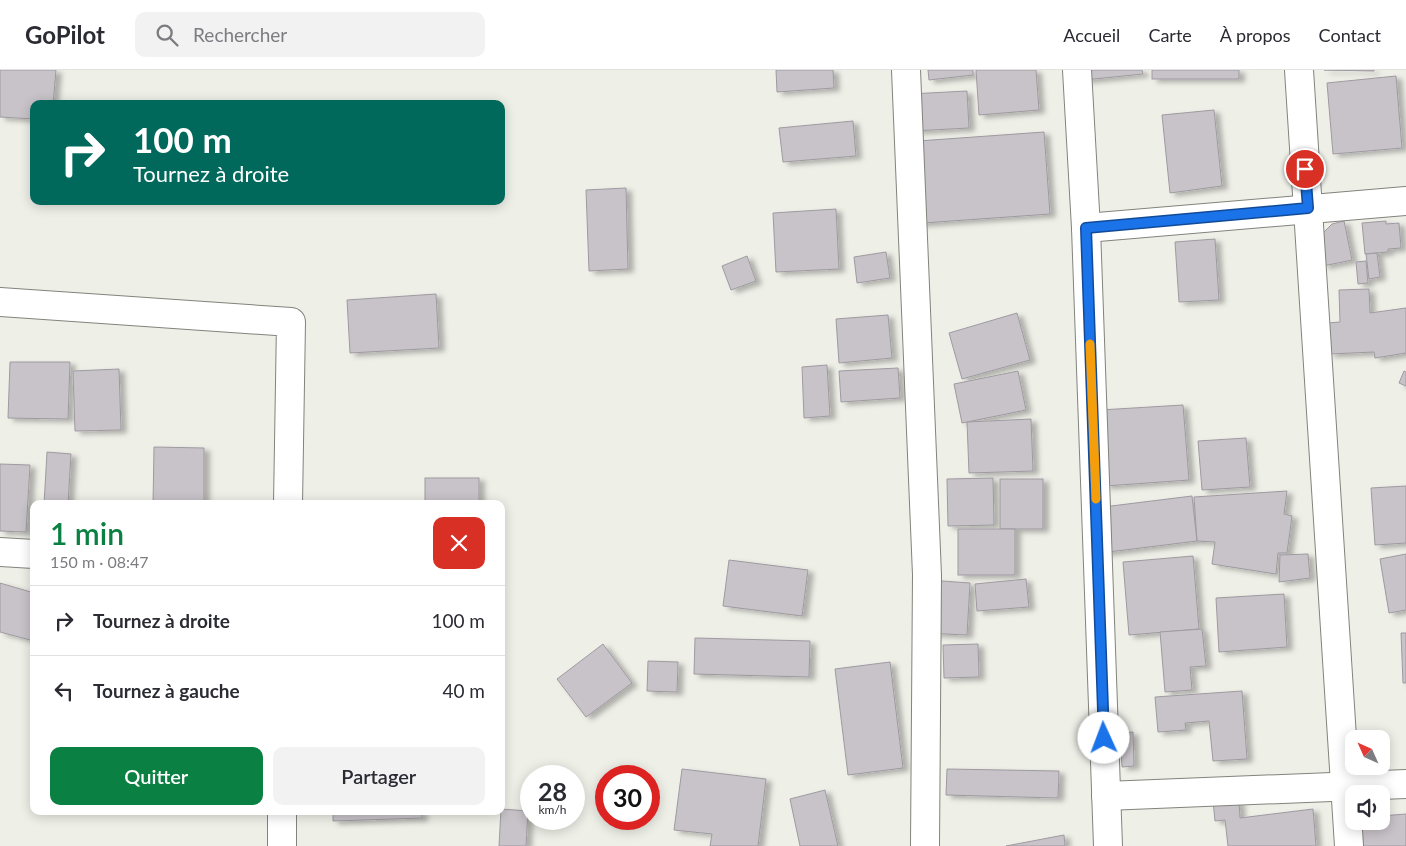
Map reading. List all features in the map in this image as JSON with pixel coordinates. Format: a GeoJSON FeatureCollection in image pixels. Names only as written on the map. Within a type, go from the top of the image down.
{"type":"FeatureCollection","features":[{"type":"Feature","properties":{"kind":"street"},"geometry":{"type":"LineString","coordinates":[[906,70],[927,575],[924,846]]}},
{"type":"Feature","properties":{"kind":"street"},"geometry":{"type":"LineString","coordinates":[[1077,70],[1086,228],[1108,846]]}},
{"type":"Feature","properties":{"kind":"street"},"geometry":{"type":"LineString","coordinates":[[1106,796],[1345,787],[1298,70]]}},
{"type":"Feature","properties":{"kind":"street"},"geometry":{"type":"LineString","coordinates":[[1086,228],[1406,201]]}},
{"type":"Feature","properties":{"kind":"street"},"geometry":{"type":"LineString","coordinates":[[0,302],[291,322],[288,500]]}},
{"type":"Feature","properties":{"kind":"street"},"geometry":{"type":"LineString","coordinates":[[0,552],[30,554]]}},
{"type":"Feature","properties":{"kind":"street"},"geometry":{"type":"LineString","coordinates":[[1386,785],[1406,784]]}},
{"type":"Feature","properties":{"kind":"street"},"geometry":{"type":"LineString","coordinates":[[282,815],[282,846]]}},
{"type":"Feature","properties":{"kind":"street"},"geometry":{"type":"LineString","coordinates":[[1348,830],[1349,846]]}},
{"type":"Feature","properties":{"kind":"building"},"geometry":{"type":"Polygon","coordinates":[[[0,70],[56,70],[53,100],[30,100],[30,119],[0,117],[0,70]]]}},
{"type":"Feature","properties":{"kind":"building"},"geometry":{"type":"Polygon","coordinates":[[[776,70],[833,70],[834,88],[777,92],[776,70]]]}},
{"type":"Feature","properties":{"kind":"building"},"geometry":{"type":"Polygon","coordinates":[[[928,70],[973,70],[973,75],[929,80],[928,70]]]}},
{"type":"Feature","properties":{"kind":"building"},"geometry":{"type":"Polygon","coordinates":[[[976,70],[1036,70],[1039,110],[979,115],[976,70]]]}},
{"type":"Feature","properties":{"kind":"building"},"geometry":{"type":"Polygon","coordinates":[[[1083,70],[1142,70],[1143,74],[1084,80],[1083,70]]]}},
{"type":"Feature","properties":{"kind":"building"},"geometry":{"type":"Polygon","coordinates":[[[1152,70],[1239,70],[1239,79],[1152,79],[1152,70]]]}},
{"type":"Feature","properties":{"kind":"building"},"geometry":{"type":"Polygon","coordinates":[[[1324,70],[1374,70],[1374,71],[1324,70]]]}},
{"type":"Feature","properties":{"kind":"building"},"geometry":{"type":"Polygon","coordinates":[[[1396,76],[1402,148],[1333,154],[1327,83],[1396,76]]]}},
{"type":"Feature","properties":{"kind":"building"},"geometry":{"type":"Polygon","coordinates":[[[967,91],[969,128],[912,131],[910,94],[967,91]]]}},
{"type":"Feature","properties":{"kind":"building"},"geometry":{"type":"Polygon","coordinates":[[[1214,110],[1222,186],[1170,193],[1162,115],[1214,110]]]}},
{"type":"Feature","properties":{"kind":"building"},"geometry":{"type":"Polygon","coordinates":[[[853,121],[856,156],[783,162],[779,128],[853,121]]]}},
{"type":"Feature","properties":{"kind":"building"},"geometry":{"type":"Polygon","coordinates":[[[1044,132],[1050,214],[909,224],[904,142],[1044,132]]]}},
{"type":"Feature","properties":{"kind":"building"},"geometry":{"type":"Polygon","coordinates":[[[626,188],[628,269],[589,271],[586,190],[626,188]]]}},
{"type":"Feature","properties":{"kind":"building"},"geometry":{"type":"Polygon","coordinates":[[[836,209],[839,269],[776,272],[773,213],[836,209]]]}},
{"type":"Feature","properties":{"kind":"building"},"geometry":{"type":"Polygon","coordinates":[[[1344,221],[1352,260],[1323,266],[1323,233],[1332,224],[1344,221]]]}},
{"type":"Feature","properties":{"kind":"building"},"geometry":{"type":"Polygon","coordinates":[[[1386,221],[1386,224],[1399,223],[1401,248],[1388,249],[1388,252],[1365,254],[1362,223],[1386,221]]]}},
{"type":"Feature","properties":{"kind":"building"},"geometry":{"type":"Polygon","coordinates":[[[1215,239],[1219,300],[1179,302],[1175,242],[1215,239]]]}},
{"type":"Feature","properties":{"kind":"building"},"geometry":{"type":"Polygon","coordinates":[[[886,252],[890,278],[857,283],[854,257],[886,252]]]}},
{"type":"Feature","properties":{"kind":"building"},"geometry":{"type":"Polygon","coordinates":[[[1377,253],[1380,277],[1369,279],[1366,254],[1377,253]]]}},
{"type":"Feature","properties":{"kind":"building"},"geometry":{"type":"Polygon","coordinates":[[[747,256],[756,281],[731,290],[722,266],[747,256]]]}},
{"type":"Feature","properties":{"kind":"building"},"geometry":{"type":"Polygon","coordinates":[[[1366,261],[1368,283],[1358,284],[1356,262],[1366,261]]]}},
{"type":"Feature","properties":{"kind":"building"},"geometry":{"type":"Polygon","coordinates":[[[1369,289],[1370,313],[1406,308],[1406,353],[1375,358],[1374,352],[1329,354],[1328,323],[1340,322],[1339,290],[1369,289]]]}},
{"type":"Feature","properties":{"kind":"building"},"geometry":{"type":"Polygon","coordinates":[[[436,294],[439,348],[350,353],[347,300],[436,294]]]}},
{"type":"Feature","properties":{"kind":"building"},"geometry":{"type":"Polygon","coordinates":[[[1017,313],[1030,360],[962,379],[949,333],[1017,313]]]}},
{"type":"Feature","properties":{"kind":"building"},"geometry":{"type":"Polygon","coordinates":[[[888,315],[892,358],[839,363],[836,319],[888,315]]]}},
{"type":"Feature","properties":{"kind":"building"},"geometry":{"type":"Polygon","coordinates":[[[10,362],[70,362],[68,419],[8,418],[10,362]]]}},
{"type":"Feature","properties":{"kind":"building"},"geometry":{"type":"Polygon","coordinates":[[[827,365],[830,416],[804,418],[802,367],[827,365]]]}},
{"type":"Feature","properties":{"kind":"building"},"geometry":{"type":"Polygon","coordinates":[[[898,368],[900,398],[841,402],[839,371],[898,368]]]}},
{"type":"Feature","properties":{"kind":"building"},"geometry":{"type":"Polygon","coordinates":[[[119,369],[121,430],[75,431],[73,371],[119,369]]]}},
{"type":"Feature","properties":{"kind":"building"},"geometry":{"type":"Polygon","coordinates":[[[1018,371],[1026,410],[962,423],[954,384],[1018,371]]]}},
{"type":"Feature","properties":{"kind":"building"},"geometry":{"type":"Polygon","coordinates":[[[1404,371],[1406,372],[1406,386],[1399,383],[1404,371]]]}},
{"type":"Feature","properties":{"kind":"building"},"geometry":{"type":"Polygon","coordinates":[[[1183,405],[1189,480],[1105,486],[1100,410],[1183,405]]]}},
{"type":"Feature","properties":{"kind":"building"},"geometry":{"type":"Polygon","coordinates":[[[1031,419],[1033,471],[969,473],[967,422],[1031,419]]]}},
{"type":"Feature","properties":{"kind":"building"},"geometry":{"type":"Polygon","coordinates":[[[1246,438],[1250,487],[1202,490],[1198,441],[1246,438]]]}},
{"type":"Feature","properties":{"kind":"building"},"geometry":{"type":"Polygon","coordinates":[[[154,447],[204,448],[204,500],[153,500],[154,447]]]}},
{"type":"Feature","properties":{"kind":"building"},"geometry":{"type":"Polygon","coordinates":[[[47,452],[71,454],[68,500],[44,500],[47,452]]]}},
{"type":"Feature","properties":{"kind":"building"},"geometry":{"type":"Polygon","coordinates":[[[0,464],[30,465],[26,532],[0,531],[0,464]]]}},
{"type":"Feature","properties":{"kind":"building"},"geometry":{"type":"Polygon","coordinates":[[[425,478],[479,478],[479,500],[425,500],[425,478]]]}},
{"type":"Feature","properties":{"kind":"building"},"geometry":{"type":"Polygon","coordinates":[[[993,478],[994,525],[948,526],[947,479],[993,478]]]}},
{"type":"Feature","properties":{"kind":"building"},"geometry":{"type":"Polygon","coordinates":[[[1000,479],[1043,479],[1043,529],[1000,529],[1000,479]]]}},
{"type":"Feature","properties":{"kind":"building"},"geometry":{"type":"Polygon","coordinates":[[[1406,486],[1406,543],[1375,545],[1371,488],[1406,486]]]}},
{"type":"Feature","properties":{"kind":"building"},"geometry":{"type":"Polygon","coordinates":[[[1287,491],[1284,514],[1292,516],[1287,553],[1278,553],[1276,574],[1212,564],[1215,542],[1197,541],[1194,497],[1287,491]]]}},
{"type":"Feature","properties":{"kind":"building"},"geometry":{"type":"Polygon","coordinates":[[[1192,496],[1197,541],[1100,553],[1095,508],[1192,496]]]}},
{"type":"Feature","properties":{"kind":"building"},"geometry":{"type":"Polygon","coordinates":[[[958,529],[1015,529],[1015,575],[958,575],[958,529]]]}},
{"type":"Feature","properties":{"kind":"building"},"geometry":{"type":"Polygon","coordinates":[[[1308,554],[1310,578],[1279,582],[1280,555],[1308,554]]]}},
{"type":"Feature","properties":{"kind":"building"},"geometry":{"type":"Polygon","coordinates":[[[1406,554],[1406,610],[1389,613],[1380,559],[1406,554]]]}},
{"type":"Feature","properties":{"kind":"building"},"geometry":{"type":"Polygon","coordinates":[[[1193,556],[1199,629],[1129,635],[1123,562],[1193,556]]]}},
{"type":"Feature","properties":{"kind":"building"},"geometry":{"type":"Polygon","coordinates":[[[729,560],[808,570],[802,616],[723,606],[729,560]]]}},
{"type":"Feature","properties":{"kind":"building"},"geometry":{"type":"Polygon","coordinates":[[[1026,579],[1029,607],[977,611],[975,584],[1026,579]]]}},
{"type":"Feature","properties":{"kind":"building"},"geometry":{"type":"Polygon","coordinates":[[[928,580],[970,583],[967,635],[925,633],[928,580]]]}},
{"type":"Feature","properties":{"kind":"building"},"geometry":{"type":"Polygon","coordinates":[[[0,583],[30,592],[30,640],[0,632],[0,583]]]}},
{"type":"Feature","properties":{"kind":"building"},"geometry":{"type":"Polygon","coordinates":[[[1284,594],[1287,647],[1219,652],[1216,598],[1284,594]]]}},
{"type":"Feature","properties":{"kind":"building"},"geometry":{"type":"Polygon","coordinates":[[[1202,629],[1206,666],[1190,667],[1192,690],[1165,692],[1160,632],[1202,629]]]}},
{"type":"Feature","properties":{"kind":"building"},"geometry":{"type":"Polygon","coordinates":[[[1401,633],[1406,633],[1406,683],[1403,683],[1401,633]]]}},
{"type":"Feature","properties":{"kind":"building"},"geometry":{"type":"Polygon","coordinates":[[[695,638],[810,641],[809,677],[694,674],[695,638]]]}},
{"type":"Feature","properties":{"kind":"building"},"geometry":{"type":"Polygon","coordinates":[[[603,644],[632,683],[586,717],[557,679],[603,644]]]}},
{"type":"Feature","properties":{"kind":"building"},"geometry":{"type":"Polygon","coordinates":[[[978,644],[979,677],[944,678],[943,645],[978,644]]]}},
{"type":"Feature","properties":{"kind":"building"},"geometry":{"type":"Polygon","coordinates":[[[648,661],[678,662],[677,692],[647,691],[648,661]]]}},
{"type":"Feature","properties":{"kind":"building"},"geometry":{"type":"Polygon","coordinates":[[[890,662],[903,768],[848,775],[835,669],[890,662]]]}},
{"type":"Feature","properties":{"kind":"building"},"geometry":{"type":"Polygon","coordinates":[[[1242,691],[1247,759],[1213,761],[1209,721],[1185,723],[1186,730],[1158,732],[1155,697],[1242,691]]]}},
{"type":"Feature","properties":{"kind":"building"},"geometry":{"type":"Polygon","coordinates":[[[1133,732],[1134,766],[1122,767],[1120,733],[1133,732]]]}},
{"type":"Feature","properties":{"kind":"building"},"geometry":{"type":"Polygon","coordinates":[[[682,769],[766,779],[758,846],[710,846],[712,834],[674,830],[682,769]]]}},
{"type":"Feature","properties":{"kind":"building"},"geometry":{"type":"Polygon","coordinates":[[[947,769],[1059,771],[1058,798],[946,795],[947,769]]]}},
{"type":"Feature","properties":{"kind":"building"},"geometry":{"type":"Polygon","coordinates":[[[825,790],[838,846],[800,846],[790,799],[825,790]]]}},
{"type":"Feature","properties":{"kind":"building"},"geometry":{"type":"Polygon","coordinates":[[[1213,801],[1239,801],[1240,818],[1313,809],[1316,846],[1228,846],[1225,820],[1215,821],[1213,801]]]}},
{"type":"Feature","properties":{"kind":"building"},"geometry":{"type":"Polygon","coordinates":[[[505,809],[520,810],[520,830],[527,830],[526,846],[499,846],[501,815],[505,815],[505,809]]]}},
{"type":"Feature","properties":{"kind":"building"},"geometry":{"type":"Polygon","coordinates":[[[1406,814],[1406,846],[1359,846],[1358,830],[1390,830],[1390,815],[1406,814]]]}},
{"type":"Feature","properties":{"kind":"building"},"geometry":{"type":"Polygon","coordinates":[[[333,815],[422,815],[422,818],[333,821],[333,815]]]}},
{"type":"Feature","properties":{"kind":"building"},"geometry":{"type":"Polygon","coordinates":[[[1064,835],[1065,846],[1006,846],[1064,835]]]}},
{"type":"Feature","properties":{"kind":"slow traffic"},"geometry":{"type":"LineString","coordinates":[[1090,344],[1096,499]]}},
{"type":"Feature","properties":{"kind":"route"},"geometry":{"type":"LineString","coordinates":[[1104,738],[1086,228],[1308,208],[1305,169]]}}]}
